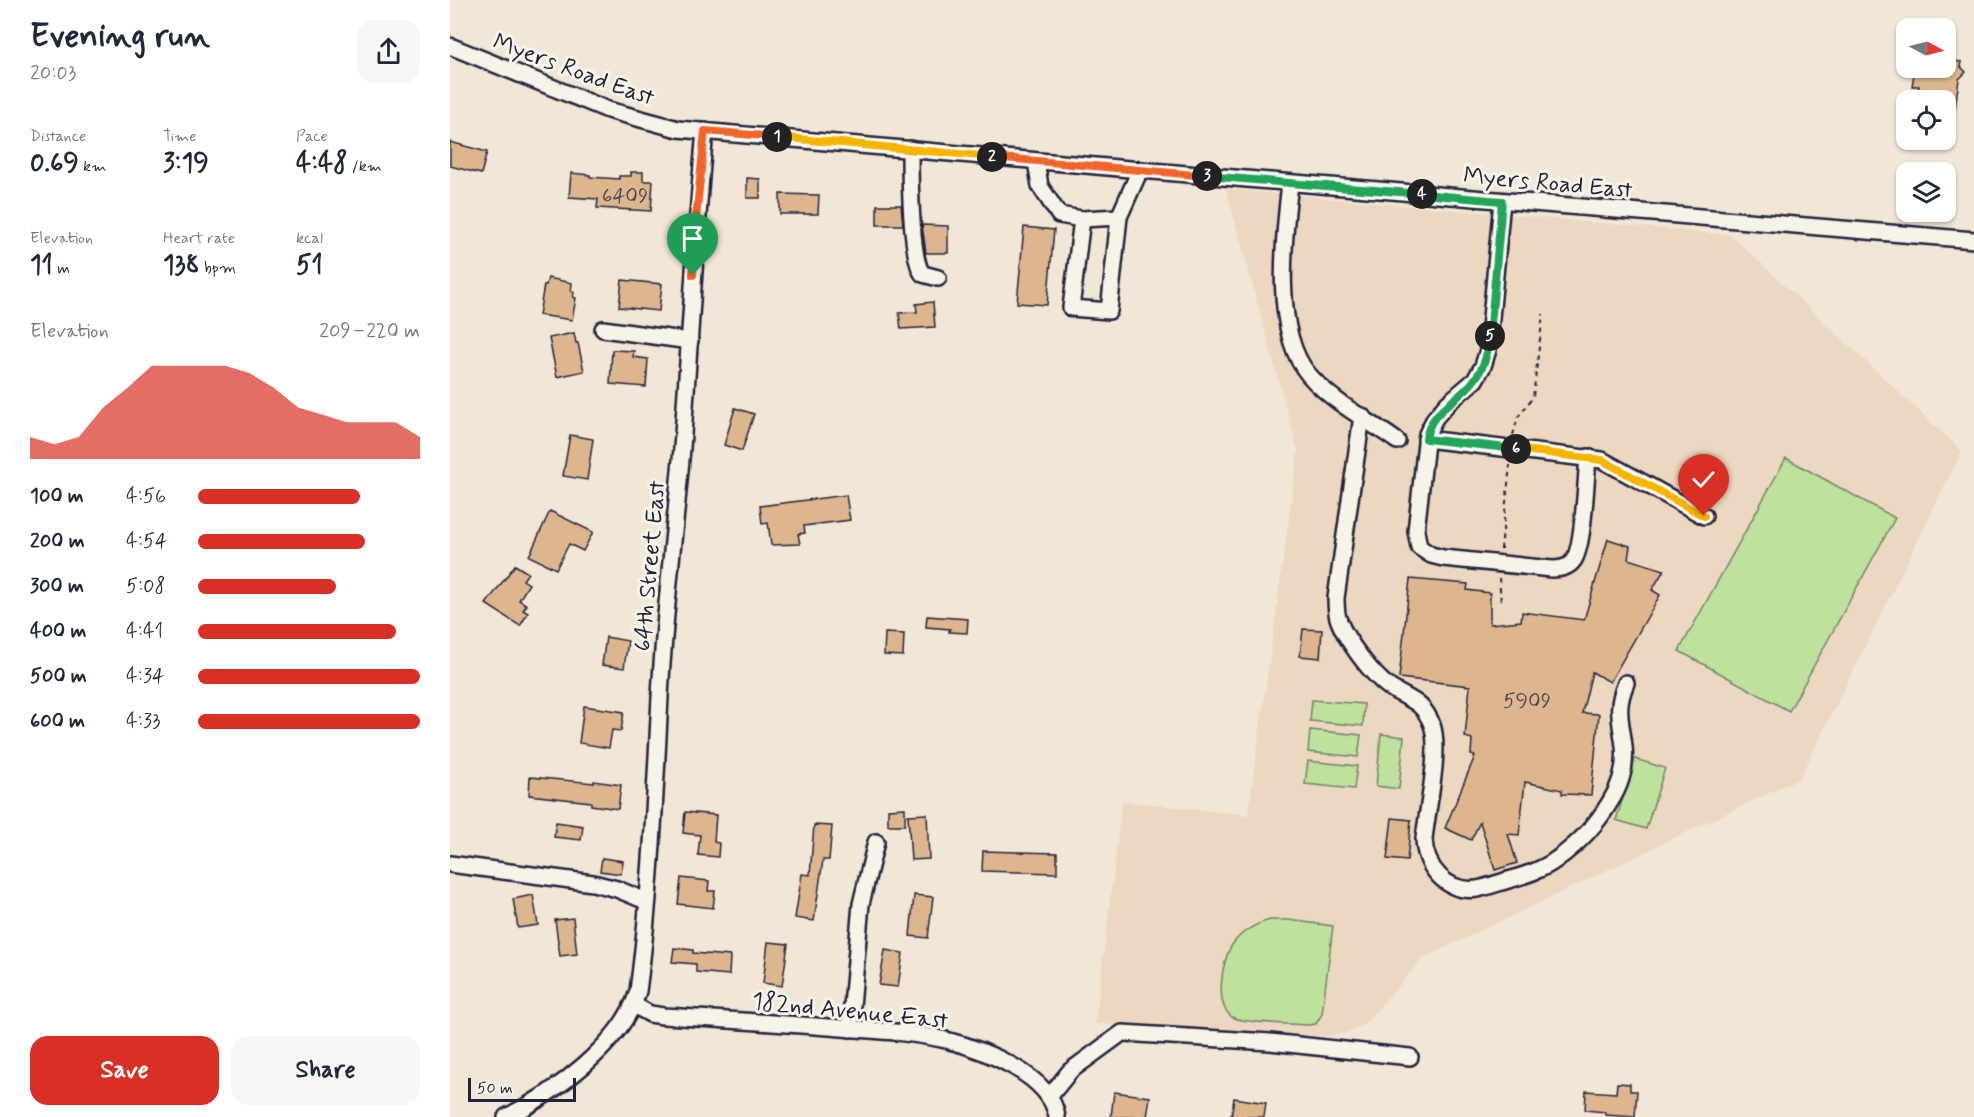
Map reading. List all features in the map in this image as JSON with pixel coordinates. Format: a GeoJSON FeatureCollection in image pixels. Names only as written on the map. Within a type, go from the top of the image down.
{"type":"FeatureCollection","features":[{"type":"Feature","properties":{"kind":"street","name":"Myers Road East"},"geometry":{"type":"LineString","coordinates":[[450,46],[608,110],[678,129],[1974,240]]}},
{"type":"Feature","properties":{"kind":"street","name":"64th Street East"},"geometry":{"type":"LineString","coordinates":[[634,1005],[640,972],[655,796],[660,695],[690,341],[696,219],[705,131]]}},
{"type":"Feature","properties":{"kind":"street"},"geometry":{"type":"LineString","coordinates":[[910,149],[913,223],[918,267],[923,274],[938,278]]}},
{"type":"Feature","properties":{"kind":"street"},"geometry":{"type":"LineString","coordinates":[[1036,161],[1040,186],[1059,215],[1082,219],[1119,217]]}},
{"type":"Feature","properties":{"kind":"street"},"geometry":{"type":"LineString","coordinates":[[1082,219],[1071,308],[1109,311],[1119,217],[1140,170]]}},
{"type":"Feature","properties":{"kind":"street"},"geometry":{"type":"LineString","coordinates":[[1290,183],[1283,292],[1286,320],[1294,352],[1308,374],[1329,394],[1397,441]]}},
{"type":"Feature","properties":{"kind":"street"},"geometry":{"type":"LineString","coordinates":[[1502,201],[1488,350],[1475,380],[1448,403],[1435,418],[1426,439],[1417,544],[1431,555],[1443,558],[1552,569],[1569,566],[1578,551],[1588,457]]}},
{"type":"Feature","properties":{"kind":"street"},"geometry":{"type":"LineString","coordinates":[[603,329],[690,341]]}},
{"type":"Feature","properties":{"kind":"street"},"geometry":{"type":"LineString","coordinates":[[1362,416],[1336,610],[1345,634],[1378,677],[1386,685],[1418,702],[1433,727],[1435,748],[1424,839],[1428,862],[1435,873],[1456,887],[1476,889],[1528,874],[1545,866],[1574,846],[1611,801],[1620,781],[1624,746],[1618,708],[1626,683]]}},
{"type":"Feature","properties":{"kind":"street"},"geometry":{"type":"LineString","coordinates":[[1426,439],[1602,460],[1704,516]]}},
{"type":"Feature","properties":{"kind":"street"},"geometry":{"type":"LineString","coordinates":[[850,1029],[861,904],[876,842]]}},
{"type":"Feature","properties":{"kind":"street"},"geometry":{"type":"LineString","coordinates":[[450,864],[593,883],[617,889],[646,901]]}},
{"type":"Feature","properties":{"kind":"street"},"geometry":{"type":"LineString","coordinates":[[506,1117],[570,1077],[604,1045],[634,1005]]}},
{"type":"Feature","properties":{"kind":"street","name":"182nd Avenue East"},"geometry":{"type":"LineString","coordinates":[[634,1005],[650,1014],[663,1016],[850,1029],[947,1040],[982,1052],[1017,1068],[1035,1081],[1049,1097]]}},
{"type":"Feature","properties":{"kind":"street"},"geometry":{"type":"LineString","coordinates":[[1057,1117],[1056,1108],[1049,1097],[1070,1071],[1122,1033],[1270,1042],[1410,1057]]}},
{"type":"Feature","properties":{"kind":"shaded area"},"geometry":{"type":"Polygon","coordinates":[[[1226,189],[1731,235],[1962,451],[1800,778],[1424,958],[1363,1025],[1343,1034],[1324,1036],[1095,1024],[1122,801],[1248,815],[1298,451],[1226,189]]]}},
{"type":"Feature","properties":{"kind":"green space"},"geometry":{"type":"Polygon","coordinates":[[[1786,458],[1895,518],[1789,711],[1679,651],[1786,458]]]}},
{"type":"Feature","properties":{"kind":"green space"},"geometry":{"type":"Polygon","coordinates":[[[1312,700],[1364,704],[1363,726],[1310,721],[1312,700]]]}},
{"type":"Feature","properties":{"kind":"green space"},"geometry":{"type":"Polygon","coordinates":[[[1310,730],[1361,735],[1358,757],[1308,752],[1310,730]]]}},
{"type":"Feature","properties":{"kind":"green space"},"geometry":{"type":"Polygon","coordinates":[[[1381,734],[1404,737],[1399,789],[1376,786],[1381,734]]]}},
{"type":"Feature","properties":{"kind":"green space"},"geometry":{"type":"Polygon","coordinates":[[[1635,759],[1665,768],[1646,829],[1616,820],[1635,759]]]}},
{"type":"Feature","properties":{"kind":"green space"},"geometry":{"type":"Polygon","coordinates":[[[1308,761],[1357,766],[1354,789],[1305,784],[1308,761]]]}},
{"type":"Feature","properties":{"kind":"green space"},"geometry":{"type":"Polygon","coordinates":[[[1270,920],[1289,920],[1333,926],[1322,1014],[1316,1024],[1281,1024],[1239,1020],[1227,1013],[1223,1004],[1221,983],[1228,952],[1240,936],[1249,929],[1270,920]]]}},
{"type":"Feature","properties":{"kind":"building"},"geometry":{"type":"Polygon","coordinates":[[[1956,61],[1962,62],[1961,67],[1966,72],[1959,79],[1956,102],[1956,90],[1918,90],[1919,86],[1912,86],[1913,78],[1956,78],[1956,61]]]}},
{"type":"Feature","properties":{"kind":"building"},"geometry":{"type":"Polygon","coordinates":[[[450,142],[487,152],[481,174],[450,166],[450,142]]]}},
{"type":"Feature","properties":{"kind":"building"},"geometry":{"type":"Polygon","coordinates":[[[631,172],[643,172],[643,181],[653,181],[651,211],[597,208],[598,199],[569,197],[571,173],[619,179],[619,176],[631,176],[631,172]]]}},
{"type":"Feature","properties":{"kind":"building"},"geometry":{"type":"Polygon","coordinates":[[[747,178],[760,179],[760,198],[747,198],[747,178]]]}},
{"type":"Feature","properties":{"kind":"building"},"geometry":{"type":"Polygon","coordinates":[[[780,194],[819,195],[818,214],[780,214],[780,194]]]}},
{"type":"Feature","properties":{"kind":"building"},"geometry":{"type":"Polygon","coordinates":[[[877,205],[901,205],[903,225],[877,225],[877,205]]]}},
{"type":"Feature","properties":{"kind":"building"},"geometry":{"type":"Polygon","coordinates":[[[922,225],[948,226],[948,253],[926,253],[922,225]]]}},
{"type":"Feature","properties":{"kind":"building"},"geometry":{"type":"Polygon","coordinates":[[[1024,227],[1054,230],[1047,305],[1017,303],[1024,227]]]}},
{"type":"Feature","properties":{"kind":"building"},"geometry":{"type":"Polygon","coordinates":[[[548,278],[572,283],[571,291],[574,292],[573,297],[576,298],[572,320],[539,315],[544,285],[548,278]]]}},
{"type":"Feature","properties":{"kind":"building"},"geometry":{"type":"Polygon","coordinates":[[[622,280],[662,284],[659,311],[619,307],[622,280]]]}},
{"type":"Feature","properties":{"kind":"building"},"geometry":{"type":"Polygon","coordinates":[[[933,302],[935,327],[901,329],[899,313],[917,312],[916,304],[933,302]]]}},
{"type":"Feature","properties":{"kind":"building"},"geometry":{"type":"Polygon","coordinates":[[[574,333],[584,371],[557,377],[549,338],[574,333]]]}},
{"type":"Feature","properties":{"kind":"building"},"geometry":{"type":"Polygon","coordinates":[[[612,350],[634,351],[633,357],[648,359],[646,387],[610,384],[612,350]]]}},
{"type":"Feature","properties":{"kind":"building"},"geometry":{"type":"Polygon","coordinates":[[[735,408],[754,414],[742,451],[724,445],[735,408]]]}},
{"type":"Feature","properties":{"kind":"building"},"geometry":{"type":"Polygon","coordinates":[[[570,435],[593,439],[587,480],[563,476],[570,435]]]}},
{"type":"Feature","properties":{"kind":"building"},"geometry":{"type":"Polygon","coordinates":[[[846,495],[850,520],[804,526],[805,533],[798,534],[800,544],[771,545],[768,523],[762,524],[760,506],[846,495]]]}},
{"type":"Feature","properties":{"kind":"building"},"geometry":{"type":"Polygon","coordinates":[[[550,511],[593,532],[583,551],[569,544],[556,569],[529,556],[550,511]]]}},
{"type":"Feature","properties":{"kind":"building"},"geometry":{"type":"Polygon","coordinates":[[[1608,539],[1630,546],[1628,559],[1664,570],[1652,590],[1660,595],[1610,682],[1592,672],[1582,713],[1599,714],[1591,795],[1562,794],[1562,790],[1525,782],[1519,835],[1508,834],[1517,863],[1495,870],[1480,822],[1471,840],[1445,828],[1475,756],[1471,755],[1472,739],[1465,737],[1470,686],[1399,678],[1410,579],[1468,584],[1467,590],[1490,593],[1490,624],[1521,621],[1522,612],[1584,620],[1608,539]]]}},
{"type":"Feature","properties":{"kind":"building"},"geometry":{"type":"Polygon","coordinates":[[[515,565],[528,573],[523,580],[529,584],[519,600],[527,605],[523,610],[528,613],[520,626],[486,604],[515,565]]]}},
{"type":"Feature","properties":{"kind":"building"},"geometry":{"type":"Polygon","coordinates":[[[927,616],[968,619],[967,633],[926,627],[927,616]]]}},
{"type":"Feature","properties":{"kind":"building"},"geometry":{"type":"Polygon","coordinates":[[[1303,629],[1322,630],[1320,658],[1300,656],[1303,629]]]}},
{"type":"Feature","properties":{"kind":"building"},"geometry":{"type":"Polygon","coordinates":[[[885,633],[904,634],[903,656],[884,655],[885,633]]]}},
{"type":"Feature","properties":{"kind":"building"},"geometry":{"type":"Polygon","coordinates":[[[606,637],[628,641],[624,668],[602,665],[606,637]]]}},
{"type":"Feature","properties":{"kind":"building"},"geometry":{"type":"Polygon","coordinates":[[[584,706],[624,712],[621,731],[612,730],[609,748],[579,743],[584,706]]]}},
{"type":"Feature","properties":{"kind":"building"},"geometry":{"type":"Polygon","coordinates":[[[530,777],[621,785],[618,809],[591,805],[591,802],[529,795],[530,777]]]}},
{"type":"Feature","properties":{"kind":"building"},"geometry":{"type":"Polygon","coordinates":[[[905,808],[905,825],[888,825],[888,809],[905,808]]]}},
{"type":"Feature","properties":{"kind":"building"},"geometry":{"type":"Polygon","coordinates":[[[685,812],[716,815],[714,842],[719,843],[718,857],[698,855],[700,835],[683,833],[685,812]]]}},
{"type":"Feature","properties":{"kind":"building"},"geometry":{"type":"Polygon","coordinates":[[[927,814],[929,859],[911,860],[908,815],[927,814]]]}},
{"type":"Feature","properties":{"kind":"building"},"geometry":{"type":"Polygon","coordinates":[[[1392,818],[1411,820],[1407,861],[1387,859],[1392,818]]]}},
{"type":"Feature","properties":{"kind":"building"},"geometry":{"type":"Polygon","coordinates":[[[556,822],[583,826],[581,840],[554,837],[556,822]]]}},
{"type":"Feature","properties":{"kind":"building"},"geometry":{"type":"Polygon","coordinates":[[[814,825],[832,826],[829,860],[823,860],[814,921],[795,918],[802,874],[810,875],[814,825]]]}},
{"type":"Feature","properties":{"kind":"building"},"geometry":{"type":"Polygon","coordinates":[[[983,851],[1057,853],[1057,873],[982,871],[983,851]]]}},
{"type":"Feature","properties":{"kind":"building"},"geometry":{"type":"Polygon","coordinates":[[[602,858],[623,861],[621,874],[600,871],[602,858]]]}},
{"type":"Feature","properties":{"kind":"building"},"geometry":{"type":"Polygon","coordinates":[[[681,878],[709,881],[708,891],[715,891],[713,908],[678,904],[681,878]]]}},
{"type":"Feature","properties":{"kind":"building"},"geometry":{"type":"Polygon","coordinates":[[[533,895],[538,925],[518,928],[513,899],[533,895]]]}},
{"type":"Feature","properties":{"kind":"building"},"geometry":{"type":"Polygon","coordinates":[[[914,895],[933,897],[928,938],[910,936],[914,895]]]}},
{"type":"Feature","properties":{"kind":"building"},"geometry":{"type":"Polygon","coordinates":[[[573,918],[577,954],[560,956],[555,920],[573,918]]]}},
{"type":"Feature","properties":{"kind":"building"},"geometry":{"type":"Polygon","coordinates":[[[768,942],[788,944],[782,986],[763,983],[768,942]]]}},
{"type":"Feature","properties":{"kind":"building"},"geometry":{"type":"Polygon","coordinates":[[[674,948],[693,950],[693,953],[730,956],[729,975],[696,972],[696,964],[672,962],[674,948]]]}},
{"type":"Feature","properties":{"kind":"building"},"geometry":{"type":"Polygon","coordinates":[[[885,950],[903,953],[898,987],[879,985],[885,950]]]}},
{"type":"Feature","properties":{"kind":"building"},"geometry":{"type":"Polygon","coordinates":[[[1617,1083],[1630,1084],[1630,1091],[1637,1091],[1635,1117],[1605,1115],[1605,1112],[1585,1110],[1586,1091],[1616,1093],[1617,1083]]]}},
{"type":"Feature","properties":{"kind":"building"},"geometry":{"type":"Polygon","coordinates":[[[1114,1092],[1150,1097],[1147,1117],[1111,1117],[1114,1092]]]}},
{"type":"Feature","properties":{"kind":"building"},"geometry":{"type":"Polygon","coordinates":[[[1234,1098],[1266,1103],[1264,1117],[1231,1117],[1234,1098]]]}},
{"type":"Feature","properties":{"kind":"route"},"geometry":{"type":"LineString","coordinates":[[693,275],[705,131],[1502,201],[1491,331],[1483,366],[1475,380],[1448,403],[1435,418],[1426,439],[1602,460],[1704,516]]}}]}
